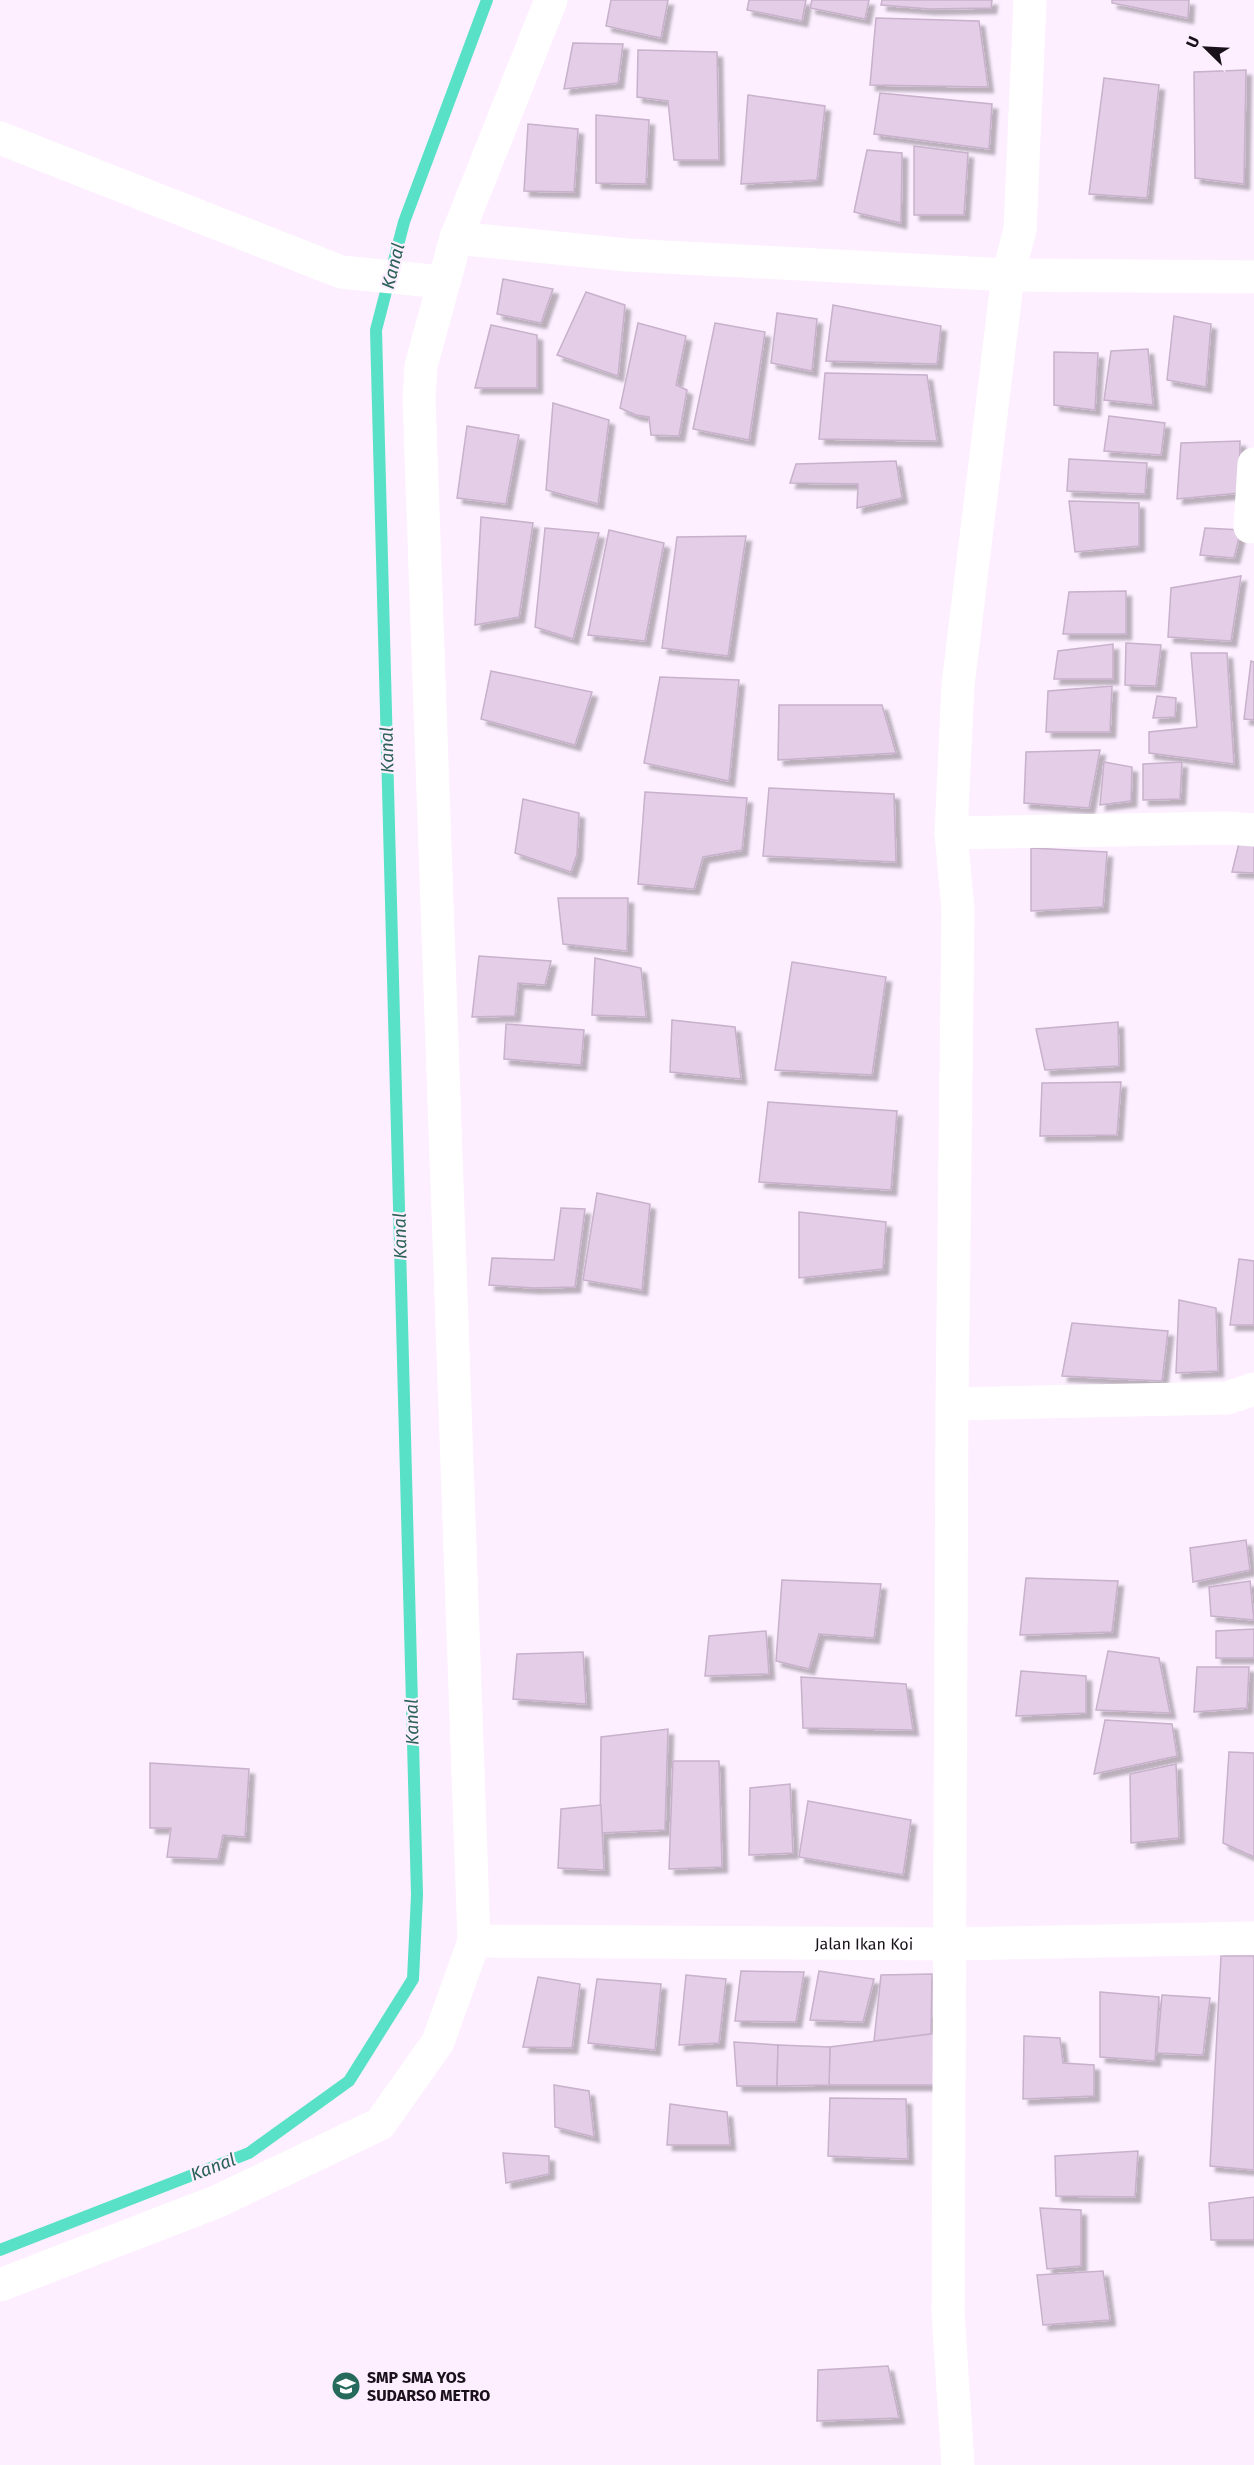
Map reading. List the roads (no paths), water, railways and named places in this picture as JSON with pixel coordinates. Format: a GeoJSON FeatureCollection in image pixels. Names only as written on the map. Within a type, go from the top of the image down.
{"type":"FeatureCollection","features":[{"type":"Feature","properties":{"kind":"street"},"geometry":{"type":"LineString","coordinates":[[0,2285],[216,2202],[380,2124],[438,2042],[474,1941],[419,398],[421,366],[435,281],[456,238],[551,0]]}},
{"type":"Feature","properties":{"kind":"street"},"geometry":{"type":"LineString","coordinates":[[958,2465],[948,2313],[952,1404],[958,910],[951,833],[958,685],[1008,275],[1020,230],[1030,0]]}},
{"type":"Feature","properties":{"kind":"street"},"geometry":{"type":"LineString","coordinates":[[0,138],[341,272],[435,281]]}},
{"type":"Feature","properties":{"kind":"street"},"geometry":{"type":"LineString","coordinates":[[456,238],[627,255],[1008,275],[1254,278]]}},
{"type":"Feature","properties":{"kind":"street"},"geometry":{"type":"LineString","coordinates":[[1250,527],[1254,464]]}},
{"type":"Feature","properties":{"kind":"street"},"geometry":{"type":"LineString","coordinates":[[951,833],[1228,828],[1254,830]]}},
{"type":"Feature","properties":{"kind":"street"},"geometry":{"type":"LineString","coordinates":[[952,1404],[1227,1398],[1254,1389]]}},
{"type":"Feature","properties":{"kind":"street","name":"Jalan Ikan Koi"},"geometry":{"type":"LineString","coordinates":[[474,1941],[950,1944],[1254,1938]]}},
{"type":"Feature","properties":{"kind":"waterway","name":"Kanal"},"geometry":{"type":"LineString","coordinates":[[0,2250],[249,2153],[349,2081],[413,1979],[417,1895],[376,330],[404,222],[487,0]]}},
{"type":"Feature","properties":{"kind":"place","name":"SMP SMA YOS SUDARSO METRO"},"geometry":{"type":"Point","coordinates":[346,2386]}}]}
